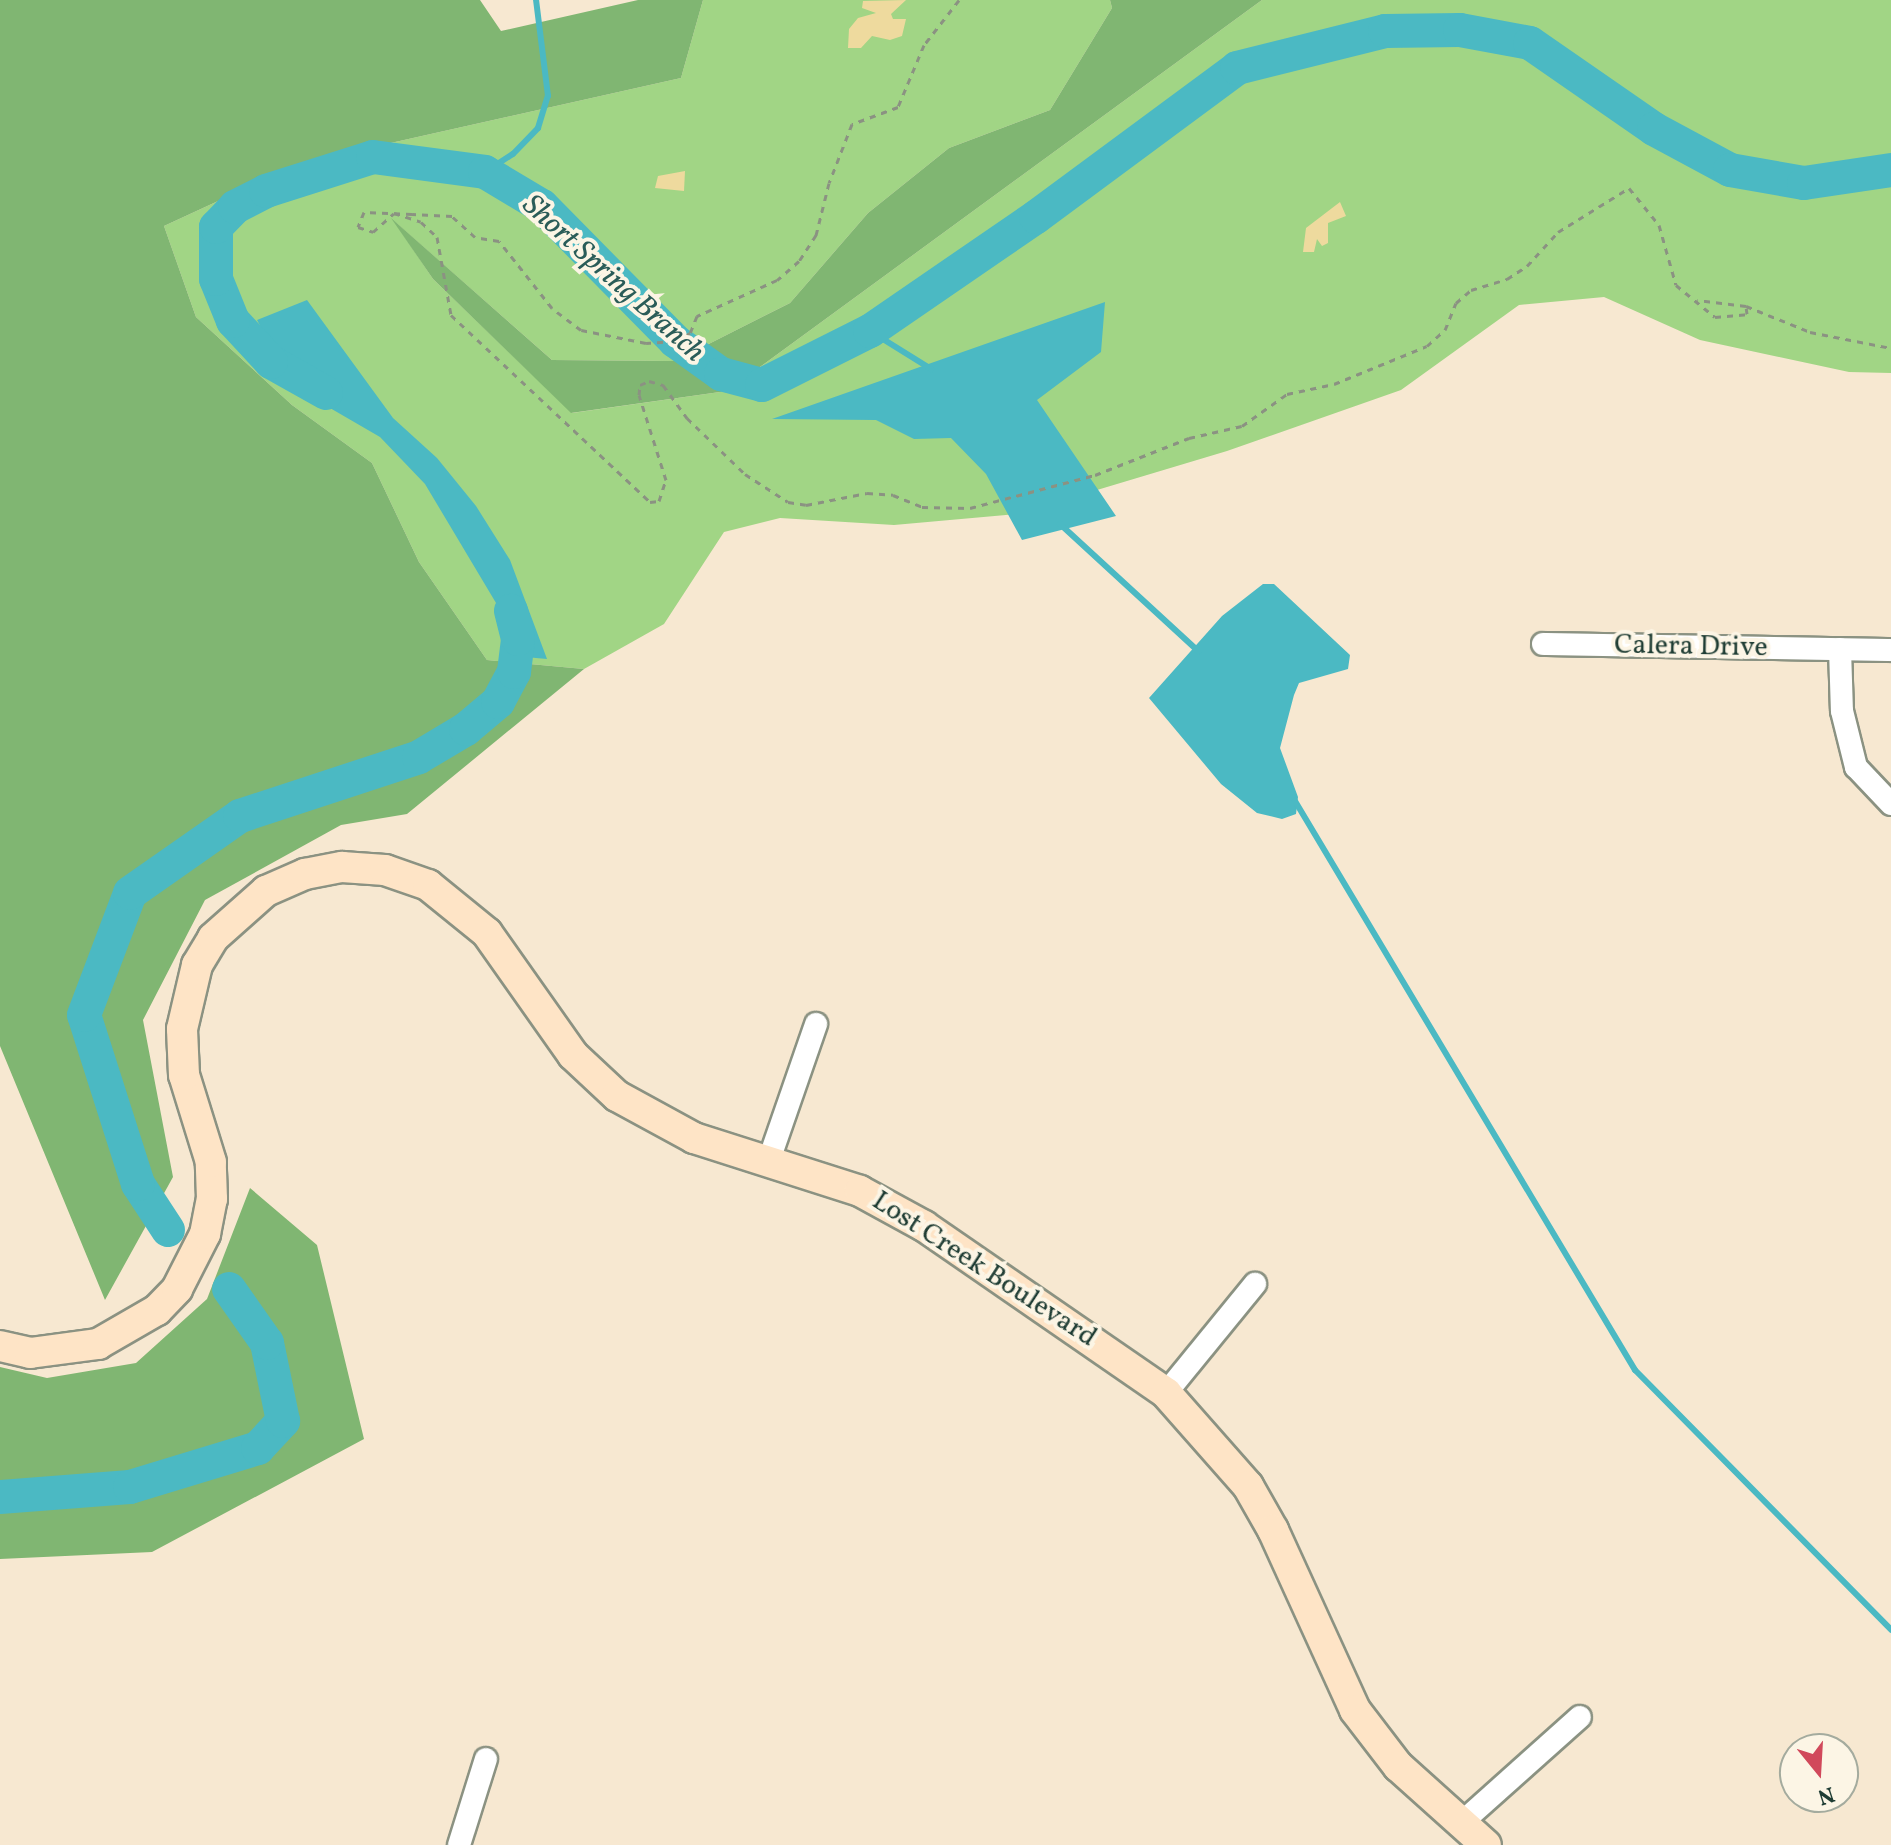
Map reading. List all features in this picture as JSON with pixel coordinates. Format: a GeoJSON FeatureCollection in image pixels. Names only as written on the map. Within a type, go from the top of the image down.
{"type":"FeatureCollection","features":[{"type":"Feature","properties":{"kind":"street","name":"Calera Drive"},"geometry":{"type":"LineString","coordinates":[[1543,644],[1891,650]]}},
{"type":"Feature","properties":{"kind":"street"},"geometry":{"type":"LineString","coordinates":[[1840,649],[1842,711],[1856,767],[1891,804]]}},
{"type":"Feature","properties":{"kind":"street","name":"Lost Creek Boulevard"},"geometry":{"type":"LineString","coordinates":[[0,1346],[30,1353],[98,1344],[157,1310],[177,1289],[205,1234],[212,1199],[211,1162],[184,1075],[182,1029],[188,992],[213,938],[241,908],[305,874],[342,867],[385,870],[428,885],[487,933],[573,1055],[617,1096],[694,1138],[860,1191],[924,1226],[1166,1393],[1248,1486],[1273,1530],[1355,1710],[1398,1766],[1459,1825],[1486,1845]]}},
{"type":"Feature","properties":{"kind":"street"},"geometry":{"type":"LineString","coordinates":[[769,1160],[816,1024]]}},
{"type":"Feature","properties":{"kind":"street"},"geometry":{"type":"LineString","coordinates":[[1166,1393],[1255,1284]]}},
{"type":"Feature","properties":{"kind":"street"},"geometry":{"type":"LineString","coordinates":[[1459,1825],[1580,1717]]}},
{"type":"Feature","properties":{"kind":"street"},"geometry":{"type":"LineString","coordinates":[[459,1845],[486,1759]]}},
{"type":"Feature","properties":{"kind":"path"},"geometry":{"type":"LineString","coordinates":[[394,213],[373,232],[358,227],[364,212],[394,213],[452,216],[475,237],[499,241],[552,308],[581,330],[646,343],[675,341],[690,333],[697,316],[777,280],[799,261],[816,235],[833,170],[852,124],[898,107],[924,45],[959,0]]}},
{"type":"Feature","properties":{"kind":"path"},"geometry":{"type":"LineString","coordinates":[[394,213],[421,222],[437,237],[451,315],[650,502],[659,501],[666,480],[639,395],[640,385],[649,381],[663,385],[687,418],[745,474],[788,502],[806,505],[867,493],[893,495],[933,508],[970,508],[1095,475],[1189,438],[1242,426],[1287,394],[1334,384],[1427,346],[1445,330],[1456,303],[1471,290],[1507,279],[1527,266],[1558,232],[1629,188],[1659,225],[1676,285],[1715,317],[1739,317],[1747,314],[1746,306]]}},
{"type":"Feature","properties":{"kind":"path"},"geometry":{"type":"LineString","coordinates":[[1697,300],[1746,306],[1810,332],[1891,348]]}},
{"type":"Feature","properties":{"kind":"green space"},"geometry":{"type":"Polygon","coordinates":[[[0,0],[480,0],[501,31],[638,0],[703,0],[681,78],[346,153],[229,196],[164,226],[196,317],[292,405],[372,463],[419,562],[487,660],[584,669],[407,814],[341,825],[205,900],[143,1020],[173,1177],[105,1300],[0,1046],[0,0]]]}},
{"type":"Feature","properties":{"kind":"green space"},"geometry":{"type":"Polygon","coordinates":[[[703,0],[1110,0],[1112,8],[1050,110],[949,148],[868,213],[790,303],[675,361],[552,360],[394,221],[433,279],[572,413],[727,391],[1262,0],[1891,0],[1891,373],[1849,372],[1700,340],[1604,297],[1519,305],[1401,390],[1227,451],[1017,514],[894,525],[780,518],[724,532],[664,624],[584,669],[487,660],[419,562],[372,463],[292,405],[196,317],[164,226],[229,196],[346,153],[681,78],[703,0]]]}},
{"type":"Feature","properties":{"kind":"green space"},"geometry":{"type":"Polygon","coordinates":[[[1110,0],[1262,0],[727,391],[571,413],[433,279],[391,218],[552,360],[675,361],[790,303],[868,213],[949,148],[1050,110],[1112,8],[1110,0]]]}},
{"type":"Feature","properties":{"kind":"green space"},"geometry":{"type":"Polygon","coordinates":[[[250,1188],[317,1245],[364,1439],[152,1552],[0,1559],[0,1367],[47,1378],[136,1363],[207,1299],[250,1188]]]}},
{"type":"Feature","properties":{"kind":"sand"},"geometry":{"type":"Polygon","coordinates":[[[906,0],[891,14],[893,19],[906,19],[902,36],[890,40],[872,36],[861,48],[848,48],[849,29],[858,18],[876,13],[862,8],[863,1],[906,0]]]}},
{"type":"Feature","properties":{"kind":"sand"},"geometry":{"type":"Polygon","coordinates":[[[685,171],[684,191],[655,188],[658,176],[685,171]]]}},
{"type":"Feature","properties":{"kind":"sand"},"geometry":{"type":"Polygon","coordinates":[[[1340,202],[1346,216],[1328,223],[1328,243],[1322,246],[1317,239],[1314,252],[1303,252],[1306,228],[1340,202]]]}},
{"type":"Feature","properties":{"kind":"water"},"geometry":{"type":"Polygon","coordinates":[[[307,300],[393,418],[437,458],[476,506],[510,560],[547,659],[514,656],[502,613],[425,484],[380,437],[330,408],[283,368],[257,320],[307,300]]]}},
{"type":"Feature","properties":{"kind":"water"},"geometry":{"type":"Polygon","coordinates":[[[1105,302],[1101,352],[1037,400],[1116,516],[1022,540],[986,474],[951,438],[914,439],[876,420],[772,419],[1105,302]]]}},
{"type":"Feature","properties":{"kind":"water"},"geometry":{"type":"Polygon","coordinates":[[[1263,584],[1274,584],[1350,655],[1348,669],[1299,683],[1294,695],[1280,748],[1298,797],[1296,814],[1282,819],[1257,813],[1221,784],[1149,698],[1222,616],[1263,584]]]}},
{"type":"Feature","properties":{"kind":"waterway"},"geometry":{"type":"LineString","coordinates":[[485,172],[513,154],[538,128],[548,96],[536,0]]}},
{"type":"Feature","properties":{"kind":"waterway","name":"Short Spring Branch"},"geometry":{"type":"LineString","coordinates":[[326,393],[271,362],[233,321],[216,279],[216,227],[235,207],[266,191],[373,157],[485,172],[542,206],[675,341],[721,374],[762,385],[870,331],[1036,217],[1237,68],[1385,31],[1460,30],[1530,43],[1654,129],[1730,170],[1804,183],[1891,170]]}},
{"type":"Feature","properties":{"kind":"waterway"},"geometry":{"type":"LineString","coordinates":[[870,331],[931,369]]}},
{"type":"Feature","properties":{"kind":"waterway"},"geometry":{"type":"LineString","coordinates":[[1060,524],[1198,651]]}},
{"type":"Feature","properties":{"kind":"waterway","name":"Short Spring Branch"},"geometry":{"type":"LineString","coordinates":[[168,1230],[138,1184],[84,1015],[130,893],[240,816],[419,757],[466,729],[498,702],[514,672],[518,639],[511,611]]}},
{"type":"Feature","properties":{"kind":"waterway"},"geometry":{"type":"LineString","coordinates":[[1295,801],[1635,1370],[1891,1630]]}},
{"type":"Feature","properties":{"kind":"waterway","name":"Short Spring Branch"},"geometry":{"type":"LineString","coordinates":[[0,1497],[130,1487],[258,1448],[283,1421],[267,1343],[229,1289]]}}]}
